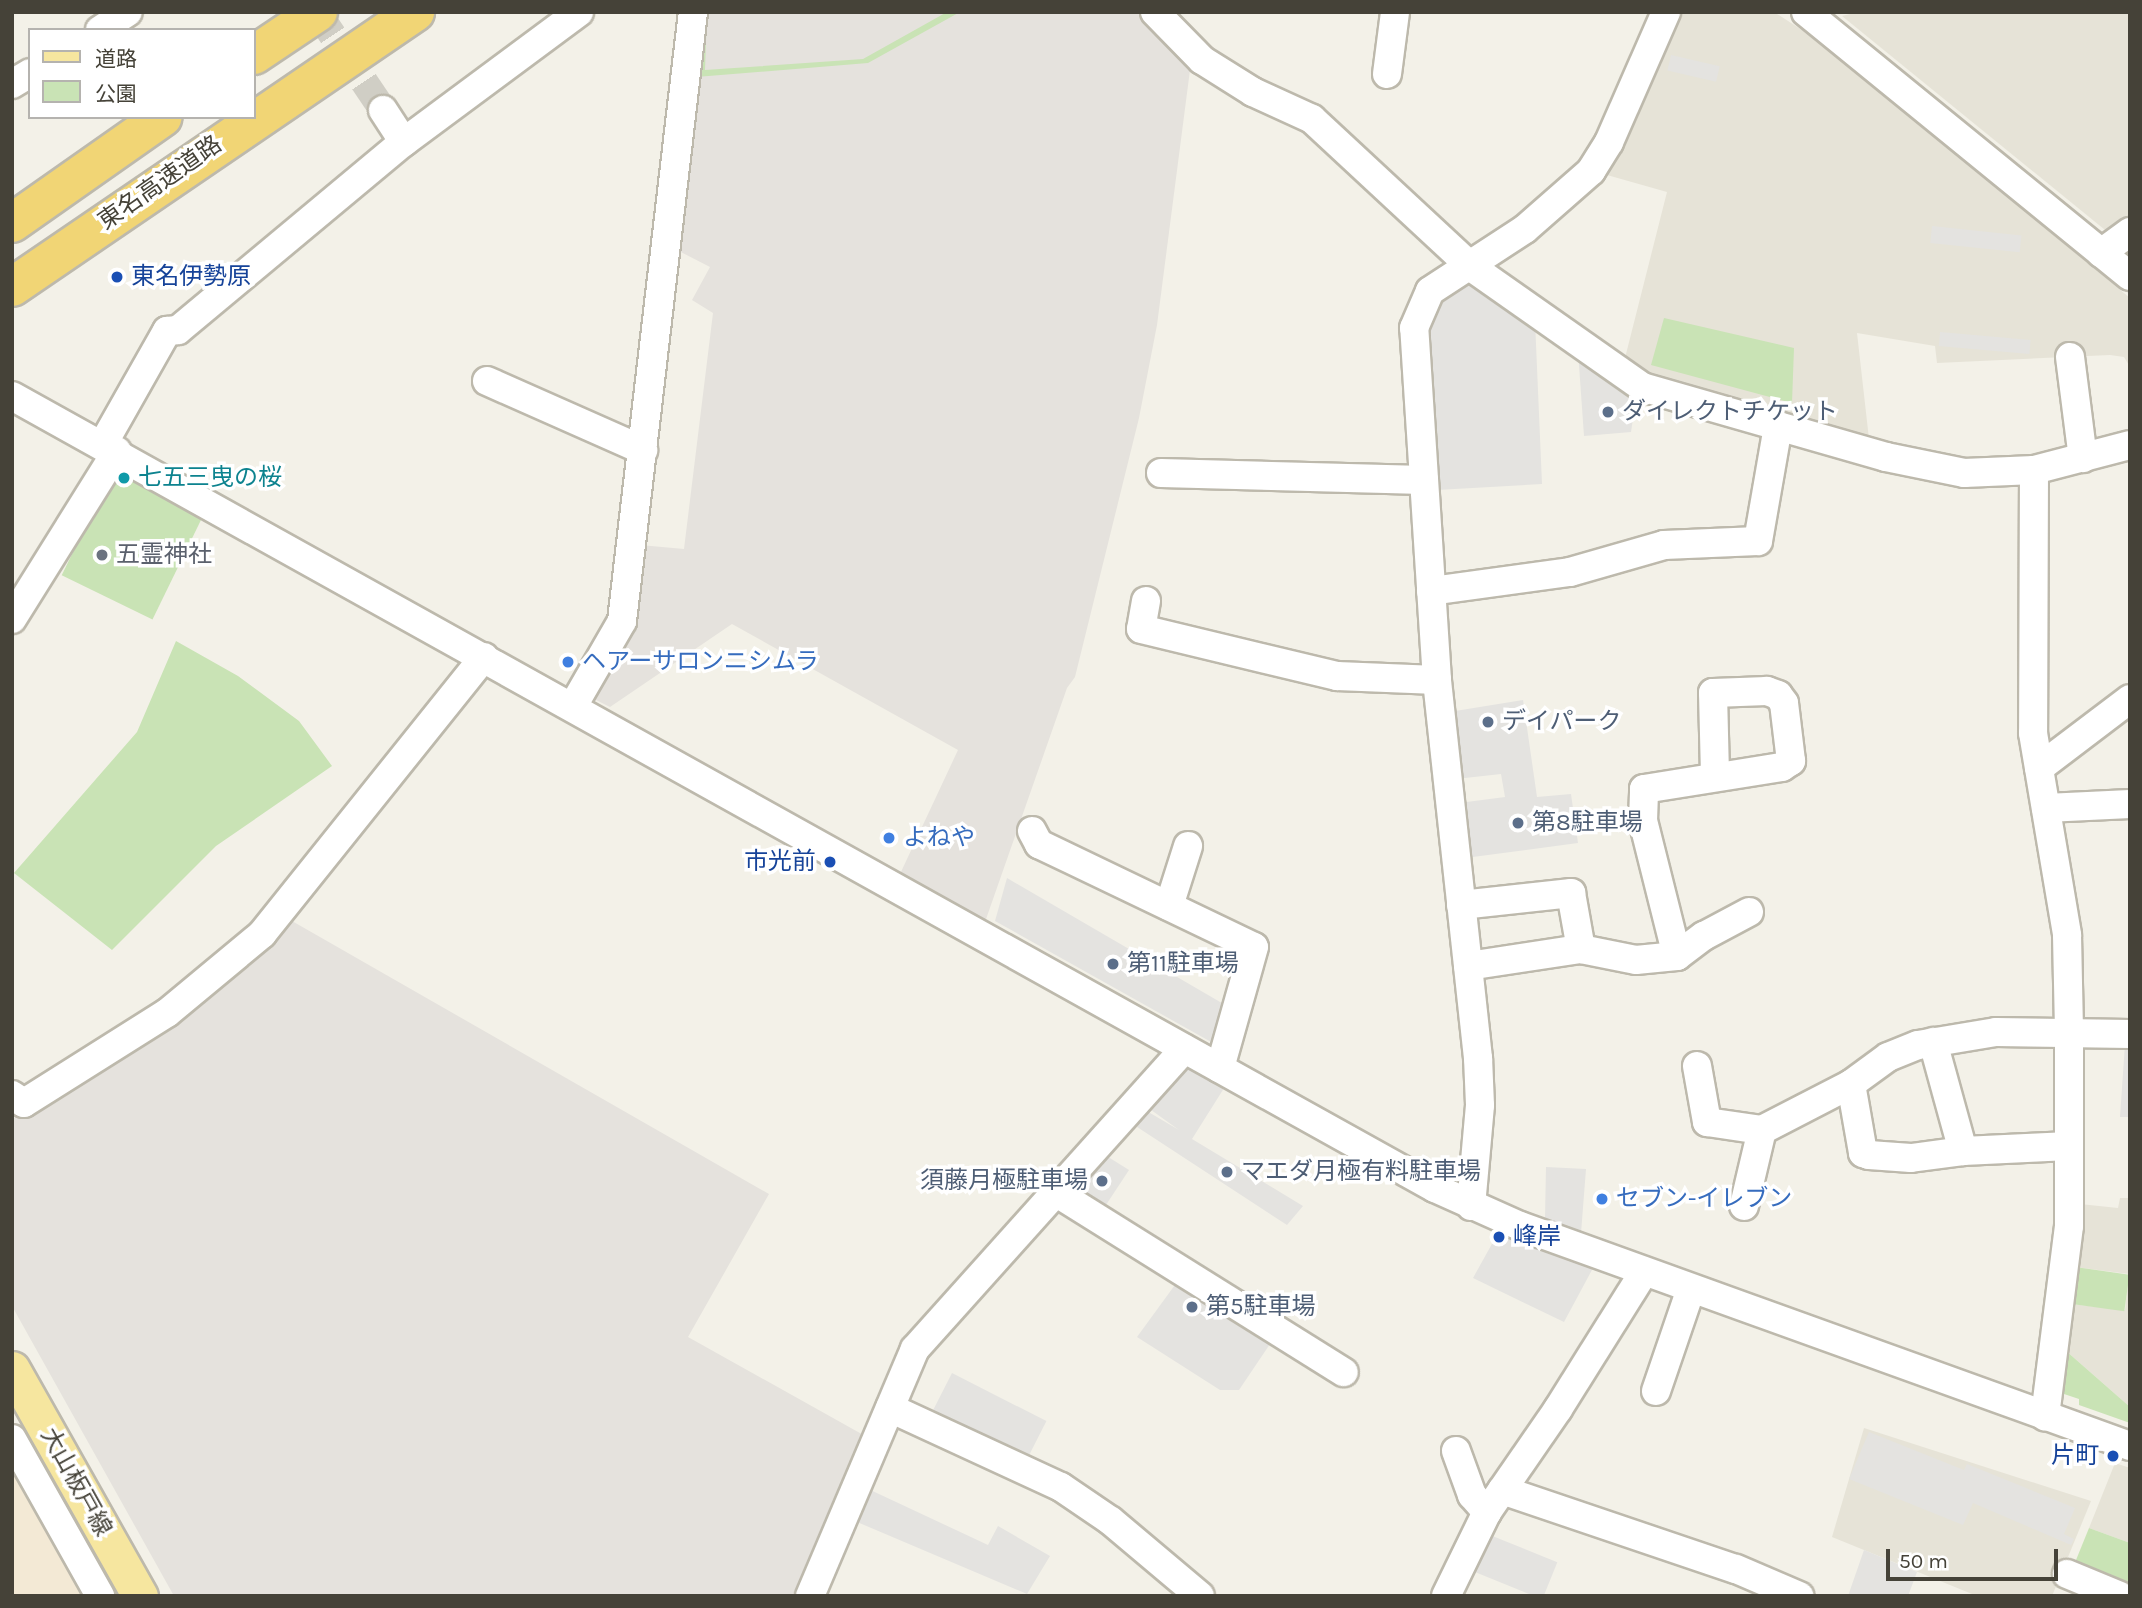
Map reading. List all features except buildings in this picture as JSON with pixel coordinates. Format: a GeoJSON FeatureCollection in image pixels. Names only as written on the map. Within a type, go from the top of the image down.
{"type":"FeatureCollection","features":[{"type":"Feature","properties":{"kind":"highway"},"geometry":{"type":"LineString","coordinates":[[256,54],[318,12]]}},
{"type":"Feature","properties":{"kind":"highway","name":"東名高速道路"},"geometry":{"type":"LineString","coordinates":[[12,287],[415,12]]}},
{"type":"Feature","properties":{"kind":"highway"},"geometry":{"type":"LineString","coordinates":[[12,223],[160,119]]}},
{"type":"Feature","properties":{"kind":"main road","name":"大山板戸線"},"geometry":{"type":"LineString","coordinates":[[12,1369],[140,1596]]}},
{"type":"Feature","properties":{"kind":"street"},"geometry":{"type":"LineString","coordinates":[[103,28],[128,12]]}},
{"type":"Feature","properties":{"kind":"street"},"geometry":{"type":"LineString","coordinates":[[12,619],[110,448],[167,331],[178,330],[404,142],[579,12]]}},
{"type":"Feature","properties":{"kind":"street"},"geometry":{"type":"LineString","coordinates":[[573,706],[622,621],[693,12]]}},
{"type":"Feature","properties":{"kind":"street"},"geometry":{"type":"LineString","coordinates":[[1155,12],[1202,60],[1253,92],[1312,119],[1470,266],[1642,387],[1886,457],[1964,472],[2034,470],[2130,445]]}},
{"type":"Feature","properties":{"kind":"street"},"geometry":{"type":"LineString","coordinates":[[1387,74],[1395,12]]}},
{"type":"Feature","properties":{"kind":"street"},"geometry":{"type":"LineString","coordinates":[[1471,1206],[1480,1105],[1437,680],[1414,328],[1430,291],[1550,210],[1591,170],[1609,142],[1666,12]]}},
{"type":"Feature","properties":{"kind":"street"},"geometry":{"type":"LineString","coordinates":[[1806,12],[2130,276]]}},
{"type":"Feature","properties":{"kind":"street"},"geometry":{"type":"LineString","coordinates":[[12,84],[28,74]]}},
{"type":"Feature","properties":{"kind":"street"},"geometry":{"type":"LineString","coordinates":[[383,110],[404,142]]}},
{"type":"Feature","properties":{"kind":"street"},"geometry":{"type":"LineString","coordinates":[[2101,253],[2130,232]]}},
{"type":"Feature","properties":{"kind":"street"},"geometry":{"type":"LineString","coordinates":[[2070,357],[2083,458]]}},
{"type":"Feature","properties":{"kind":"street"},"geometry":{"type":"LineString","coordinates":[[488,381],[643,450]]}},
{"type":"Feature","properties":{"kind":"street"},"geometry":{"type":"LineString","coordinates":[[12,396],[110,448],[1184,1049],[1471,1206],[1644,1272],[2130,1446]]}},
{"type":"Feature","properties":{"kind":"street"},"geometry":{"type":"LineString","coordinates":[[1431,591],[1570,572],[1674,544],[1758,541],[1778,426]]}},
{"type":"Feature","properties":{"kind":"street"},"geometry":{"type":"LineString","coordinates":[[2034,470],[2033,733],[2067,935],[2069,1146],[2064,1288],[2045,1416]]}},
{"type":"Feature","properties":{"kind":"street"},"geometry":{"type":"LineString","coordinates":[[1173,480],[1423,480]]}},
{"type":"Feature","properties":{"kind":"street"},"geometry":{"type":"LineString","coordinates":[[1146,601],[1141,629],[1337,676],[1437,680]]}},
{"type":"Feature","properties":{"kind":"street"},"geometry":{"type":"LineString","coordinates":[[12,1094],[23,1103],[167,1013],[262,934],[484,657]]}},
{"type":"Feature","properties":{"kind":"street"},"geometry":{"type":"LineString","coordinates":[[2039,768],[2130,699]]}},
{"type":"Feature","properties":{"kind":"street"},"geometry":{"type":"LineString","coordinates":[[1677,957],[1643,821],[1644,789],[1714,775]]}},
{"type":"Feature","properties":{"kind":"street"},"geometry":{"type":"LineString","coordinates":[[2046,808],[2130,804]]}},
{"type":"Feature","properties":{"kind":"street"},"geometry":{"type":"LineString","coordinates":[[1032,831],[1040,844],[1254,947],[1220,1068]]}},
{"type":"Feature","properties":{"kind":"street"},"geometry":{"type":"LineString","coordinates":[[1169,906],[1188,846]]}},
{"type":"Feature","properties":{"kind":"street"},"geometry":{"type":"LineString","coordinates":[[1461,905],[1571,893],[1581,949]]}},
{"type":"Feature","properties":{"kind":"street"},"geometry":{"type":"LineString","coordinates":[[1468,966],[1581,949],[1636,960],[1677,957],[1704,936],[1749,912]]}},
{"type":"Feature","properties":{"kind":"street"},"geometry":{"type":"LineString","coordinates":[[1697,1066],[1707,1122],[1762,1130],[1851,1084],[1888,1057],[1933,1042],[1996,1032],[2130,1034]]}},
{"type":"Feature","properties":{"kind":"street"},"geometry":{"type":"LineString","coordinates":[[1933,1042],[1963,1151]]}},
{"type":"Feature","properties":{"kind":"street"},"geometry":{"type":"LineString","coordinates":[[810,1596],[915,1349],[1184,1049]]}},
{"type":"Feature","properties":{"kind":"street"},"geometry":{"type":"LineString","coordinates":[[1851,1084],[1863,1153],[1911,1158],[1963,1151],[2069,1146]]}},
{"type":"Feature","properties":{"kind":"street"},"geometry":{"type":"LineString","coordinates":[[1744,1206],[1762,1130]]}},
{"type":"Feature","properties":{"kind":"street"},"geometry":{"type":"LineString","coordinates":[[1057,1193],[1344,1372]]}},
{"type":"Feature","properties":{"kind":"street"},"geometry":{"type":"LineString","coordinates":[[1446,1596],[1494,1501],[1644,1272]]}},
{"type":"Feature","properties":{"kind":"street"},"geometry":{"type":"LineString","coordinates":[[1656,1391],[1691,1289]]}},
{"type":"Feature","properties":{"kind":"street"},"geometry":{"type":"LineString","coordinates":[[890,1408],[1061,1487],[1111,1521],[1200,1596]]}},
{"type":"Feature","properties":{"kind":"street"},"geometry":{"type":"LineString","coordinates":[[12,1439],[100,1596]]}},
{"type":"Feature","properties":{"kind":"street"},"geometry":{"type":"LineString","coordinates":[[1456,1451],[1472,1494],[1736,1569],[1799,1596]]}},
{"type":"Feature","properties":{"kind":"street"},"geometry":{"type":"LineString","coordinates":[[2067,1574],[2120,1596]]}},
{"type":"Feature","properties":{"kind":"shaded area"},"geometry":{"type":"Polygon","coordinates":[[[699,12],[1137,12],[1187,58],[1190,70],[1157,325],[1139,418],[1075,677],[1067,688],[985,922],[900,874],[958,750],[732,624],[610,707],[588,696],[640,545],[684,549],[713,313],[692,300],[710,267],[675,249],[699,12]]]}},
{"type":"Feature","properties":{"kind":"shaded area"},"geometry":{"type":"Polygon","coordinates":[[[1683,12],[1774,12],[1822,43],[2130,298],[2130,367],[2124,357],[2110,355],[1937,363],[1935,346],[1857,333],[1869,439],[1645,377],[1624,362],[1667,192],[1607,175],[1683,12]]]}},
{"type":"Feature","properties":{"kind":"shaded area"},"geometry":{"type":"Polygon","coordinates":[[[1858,12],[2130,12],[2130,220],[2110,234],[1842,16],[1858,12]]]}},
{"type":"Feature","properties":{"kind":"shaded area"},"geometry":{"type":"Polygon","coordinates":[[[1671,55],[1720,66],[1716,82],[1667,71],[1671,55]]]}},
{"type":"Feature","properties":{"kind":"shaded area"},"geometry":{"type":"Polygon","coordinates":[[[1932,226],[2022,235],[2020,252],[1930,243],[1932,226]]]}},
{"type":"Feature","properties":{"kind":"shaded area"},"geometry":{"type":"Polygon","coordinates":[[[1471,278],[1535,321],[1542,484],[1437,490],[1428,314],[1442,295],[1471,278]]]}},
{"type":"Feature","properties":{"kind":"shaded area"},"geometry":{"type":"Polygon","coordinates":[[[1940,332],[2031,340],[2029,354],[1939,346],[1940,332]]]}},
{"type":"Feature","properties":{"kind":"shaded area","name":"ダイレクトチケット"},"geometry":{"type":"Polygon","coordinates":[[[1578,351],[1637,392],[1631,432],[1584,436],[1578,351]]]}},
{"type":"Feature","properties":{"kind":"shaded area"},"geometry":{"type":"Polygon","coordinates":[[[1523,700],[1537,797],[1571,794],[1578,843],[1465,858],[1459,803],[1505,797],[1501,774],[1456,779],[1449,712],[1523,700]]]}},
{"type":"Feature","properties":{"kind":"shaded area","name":"第11駐車場"},"geometry":{"type":"Polygon","coordinates":[[[1007,878],[1227,1006],[1213,1043],[995,921],[1007,878]]]}},
{"type":"Feature","properties":{"kind":"shaded area"},"geometry":{"type":"Polygon","coordinates":[[[285,917],[769,1194],[688,1337],[867,1437],[797,1596],[174,1596],[12,1306],[12,1121],[20,1110],[285,917]]]}},
{"type":"Feature","properties":{"kind":"shaded area"},"geometry":{"type":"Polygon","coordinates":[[[2125,1044],[2130,1044],[2130,1117],[2120,1117],[2125,1044]]]}},
{"type":"Feature","properties":{"kind":"shaded area"},"geometry":{"type":"Polygon","coordinates":[[[1192,1066],[1226,1085],[1192,1139],[1303,1206],[1287,1225],[1131,1123],[1145,1110],[1179,1130],[1147,1107],[1182,1069],[1192,1066]]]}},
{"type":"Feature","properties":{"kind":"shaded area","name":"須藤月極駐車場"},"geometry":{"type":"Polygon","coordinates":[[[1105,1155],[1129,1170],[1102,1211],[1071,1191],[1105,1155]]]}},
{"type":"Feature","properties":{"kind":"shaded area"},"geometry":{"type":"Polygon","coordinates":[[[1546,1167],[1586,1169],[1581,1233],[1545,1218],[1546,1167]]]}},
{"type":"Feature","properties":{"kind":"shaded area"},"geometry":{"type":"Polygon","coordinates":[[[2120,1198],[2130,1198],[2130,1407],[2065,1350],[2070,1304],[2125,1310],[2129,1274],[2075,1267],[2080,1204],[2118,1208],[2120,1198]]]}},
{"type":"Feature","properties":{"kind":"shaded area"},"geometry":{"type":"Polygon","coordinates":[[[1498,1233],[1593,1268],[1564,1322],[1473,1278],[1498,1233]]]}},
{"type":"Feature","properties":{"kind":"shaded area","name":"第5駐車場"},"geometry":{"type":"Polygon","coordinates":[[[1180,1278],[1274,1338],[1239,1390],[1220,1390],[1137,1337],[1180,1278]]]}},
{"type":"Feature","properties":{"kind":"shaded area"},"geometry":{"type":"Polygon","coordinates":[[[952,1373],[1046,1421],[1024,1465],[930,1417],[952,1373]]]}},
{"type":"Feature","properties":{"kind":"shaded area"},"geometry":{"type":"Polygon","coordinates":[[[1864,1428],[2091,1501],[2052,1596],[1977,1596],[1832,1537],[1864,1428]]]}},
{"type":"Feature","properties":{"kind":"shaded area"},"geometry":{"type":"Polygon","coordinates":[[[1869,1432],[1964,1470],[1967,1464],[2075,1508],[2064,1534],[2074,1539],[2071,1545],[1973,1503],[1963,1525],[1849,1479],[1869,1432]]]}},
{"type":"Feature","properties":{"kind":"shaded area"},"geometry":{"type":"Polygon","coordinates":[[[12,1457],[90,1596],[12,1596],[12,1457]]]}},
{"type":"Feature","properties":{"kind":"shaded area"},"geometry":{"type":"Polygon","coordinates":[[[2115,1463],[2130,1468],[2130,1543],[2089,1528],[2115,1463]]]}},
{"type":"Feature","properties":{"kind":"shaded area"},"geometry":{"type":"Polygon","coordinates":[[[864,1487],[988,1545],[998,1526],[1050,1556],[1027,1594],[850,1519],[864,1487]]]}},
{"type":"Feature","properties":{"kind":"shaded area"},"geometry":{"type":"Polygon","coordinates":[[[1485,1533],[1557,1562],[1544,1596],[1534,1596],[1470,1570],[1485,1533]]]}},
{"type":"Feature","properties":{"kind":"shaded area"},"geometry":{"type":"Polygon","coordinates":[[[1864,1550],[1917,1572],[1908,1596],[1848,1596],[1864,1550]]]}},
{"type":"Feature","properties":{"kind":"green space"},"geometry":{"type":"Polygon","coordinates":[[[700,12],[707,12],[705,70],[863,59],[947,12],[960,12],[868,63],[696,77],[700,12]]]}},
{"type":"Feature","properties":{"kind":"green space"},"geometry":{"type":"Polygon","coordinates":[[[1664,318],[1794,348],[1792,403],[1651,365],[1664,318]]]}},
{"type":"Feature","properties":{"kind":"green space"},"geometry":{"type":"Polygon","coordinates":[[[113,470],[204,514],[152,619],[62,575],[113,470]]]}},
{"type":"Feature","properties":{"kind":"green space"},"geometry":{"type":"Polygon","coordinates":[[[176,641],[238,676],[299,721],[332,766],[216,846],[112,950],[14,873],[137,732],[176,641]]]}},
{"type":"Feature","properties":{"kind":"green space"},"geometry":{"type":"Polygon","coordinates":[[[2075,1267],[2129,1275],[2124,1311],[2070,1304],[2075,1267]]]}},
{"type":"Feature","properties":{"kind":"green space"},"geometry":{"type":"Polygon","coordinates":[[[2065,1350],[2130,1407],[2130,1423],[2079,1405],[2079,1399],[2058,1392],[2065,1350]]]}},
{"type":"Feature","properties":{"kind":"green space"},"geometry":{"type":"Polygon","coordinates":[[[2089,1528],[2130,1543],[2130,1588],[2074,1565],[2089,1528]]]}},
{"type":"Feature","properties":{"kind":"tunnel"},"geometry":{"type":"LineString","coordinates":[[317,12],[383,110]]}},
{"type":"Feature","properties":{"kind":"place","name":"東名伊勢原"},"geometry":{"type":"Point","coordinates":[117,277]}},
{"type":"Feature","properties":{"kind":"place","name":"ダイレクトチケット"},"geometry":{"type":"Point","coordinates":[1608,412]}},
{"type":"Feature","properties":{"kind":"place","name":"七五三曳の桜"},"geometry":{"type":"Point","coordinates":[124,478]}},
{"type":"Feature","properties":{"kind":"place","name":"五霊神社"},"geometry":{"type":"Point","coordinates":[102,555]}},
{"type":"Feature","properties":{"kind":"place","name":"ヘアーサロンニシムラ"},"geometry":{"type":"Point","coordinates":[568,662]}},
{"type":"Feature","properties":{"kind":"place","name":"デイパーク"},"geometry":{"type":"Point","coordinates":[1488,722]}},
{"type":"Feature","properties":{"kind":"place","name":"第8駐車場"},"geometry":{"type":"Point","coordinates":[1518,823]}},
{"type":"Feature","properties":{"kind":"place","name":"よねや"},"geometry":{"type":"Point","coordinates":[889,838]}},
{"type":"Feature","properties":{"kind":"place","name":"市光前"},"geometry":{"type":"Point","coordinates":[830,862]}},
{"type":"Feature","properties":{"kind":"place","name":"第11駐車場"},"geometry":{"type":"Point","coordinates":[1113,964]}},
{"type":"Feature","properties":{"kind":"place","name":"マエダ月極有料駐車場"},"geometry":{"type":"Point","coordinates":[1227,1172]}},
{"type":"Feature","properties":{"kind":"place","name":"須藤月極駐車場"},"geometry":{"type":"Point","coordinates":[1102,1181]}},
{"type":"Feature","properties":{"kind":"place","name":"セブン-イレブン"},"geometry":{"type":"Point","coordinates":[1602,1199]}},
{"type":"Feature","properties":{"kind":"place","name":"峰岸"},"geometry":{"type":"Point","coordinates":[1499,1237]}},
{"type":"Feature","properties":{"kind":"place","name":"第5駐車場"},"geometry":{"type":"Point","coordinates":[1192,1307]}},
{"type":"Feature","properties":{"kind":"place","name":"片町"},"geometry":{"type":"Point","coordinates":[2113,1456]}}]}
